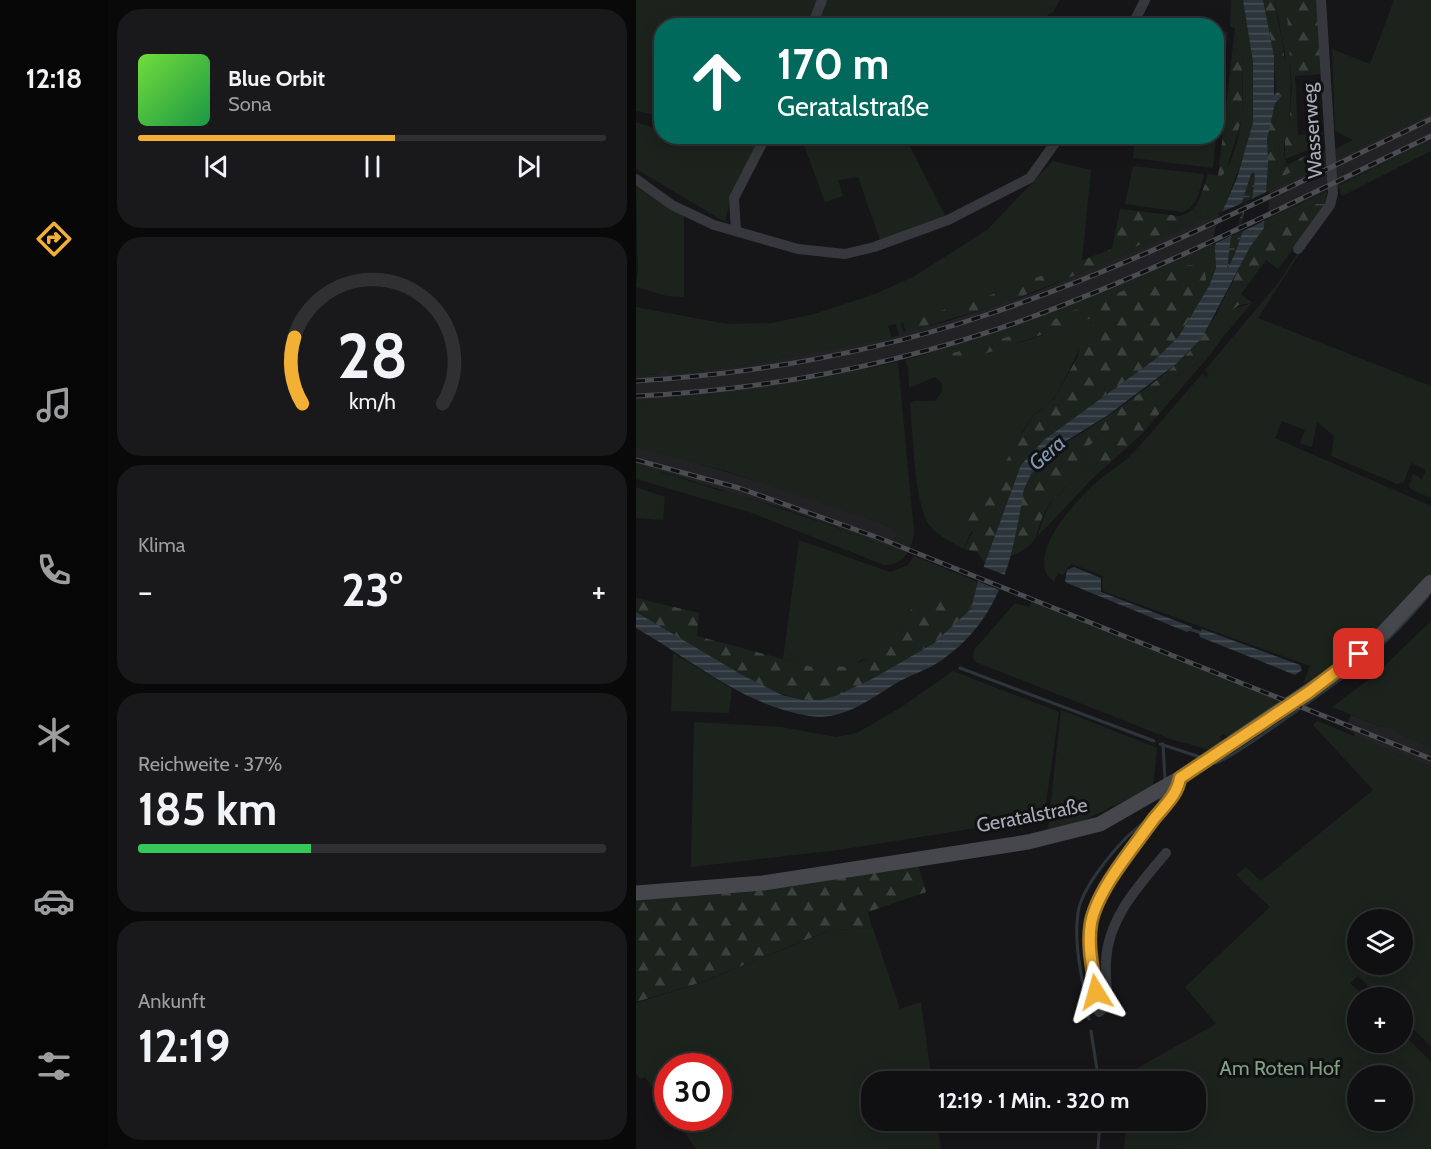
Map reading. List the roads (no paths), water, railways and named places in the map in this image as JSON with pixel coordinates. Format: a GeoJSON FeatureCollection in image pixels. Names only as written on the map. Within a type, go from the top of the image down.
{"type":"FeatureCollection","features":[{"type":"Feature","properties":{"kind":"street"},"geometry":{"type":"LineString","coordinates":[[815,18],[822,0]]}},
{"type":"Feature","properties":{"kind":"street"},"geometry":{"type":"LineString","coordinates":[[1136,18],[1144,0]]}},
{"type":"Feature","properties":{"kind":"street","name":"Wasserweg"},"geometry":{"type":"LineString","coordinates":[[1299,249],[1330,205],[1333,194],[1321,0]]}},
{"type":"Feature","properties":{"kind":"street"},"geometry":{"type":"LineString","coordinates":[[736,231],[734,198],[762,144]]}},
{"type":"Feature","properties":{"kind":"street"},"geometry":{"type":"LineString","coordinates":[[636,179],[680,210],[736,231],[798,249],[845,254],[873,248],[948,220],[1030,178],[1054,144]]}},
{"type":"Feature","properties":{"kind":"street","name":"Geratalstraße"},"geometry":{"type":"LineString","coordinates":[[636,893],[763,883],[1050,837],[1100,824],[1180,778],[1335,673],[1383,632],[1431,582]]}},
{"type":"Feature","properties":{"kind":"street"},"geometry":{"type":"LineString","coordinates":[[1166,853],[1143,879],[1115,920],[1106,963],[1108,1004],[1099,1012],[1090,951],[1091,922],[1106,891],[1127,857],[1174,795],[1180,778]]}},
{"type":"Feature","properties":{"kind":"water","name":"Gera"},"geometry":{"type":"Polygon","coordinates":[[[1243,0],[1263,0],[1274,56],[1274,95],[1278,92],[1282,96],[1275,103],[1267,139],[1264,228],[1250,247],[1202,338],[1176,364],[1108,415],[1063,443],[1031,474],[1024,489],[1015,539],[1001,584],[992,605],[963,643],[936,664],[864,703],[843,713],[821,717],[786,711],[763,703],[719,680],[636,628],[636,612],[742,675],[782,695],[803,700],[821,700],[838,695],[874,678],[934,643],[971,609],[978,582],[1021,465],[1044,440],[1158,357],[1179,336],[1209,286],[1216,268],[1215,247],[1222,212],[1237,178],[1253,123],[1253,61],[1243,0]],[[1254,172],[1251,174],[1231,237],[1227,269],[1246,221],[1255,180],[1254,172]]]}},
{"type":"Feature","properties":{"kind":"water"},"geometry":{"type":"Polygon","coordinates":[[[1074,567],[1101,578],[1101,592],[1192,627],[1192,630],[1187,632],[1067,583],[1065,581],[1067,570],[1074,567]]]}},
{"type":"Feature","properties":{"kind":"water"},"geometry":{"type":"Polygon","coordinates":[[[1202,629],[1300,665],[1302,670],[1295,675],[1200,637],[1199,633],[1202,629]]]}},
{"type":"Feature","properties":{"kind":"waterway"},"geometry":{"type":"LineString","coordinates":[[1215,763],[1265,733],[1359,665],[1392,635],[1428,596]]}},
{"type":"Feature","properties":{"kind":"waterway"},"geometry":{"type":"LineString","coordinates":[[1192,630],[1199,632]]}},
{"type":"Feature","properties":{"kind":"waterway"},"geometry":{"type":"LineString","coordinates":[[960,668],[1154,741]]}},
{"type":"Feature","properties":{"kind":"waterway"},"geometry":{"type":"LineString","coordinates":[[1160,744],[1200,757]]}},
{"type":"Feature","properties":{"kind":"waterway"},"geometry":{"type":"LineString","coordinates":[[1163,744],[1165,780]]}},
{"type":"Feature","properties":{"kind":"waterway"},"geometry":{"type":"LineString","coordinates":[[1089,1019],[1077,940],[1080,903],[1106,862],[1128,836],[1152,814],[1161,798]]}},
{"type":"Feature","properties":{"kind":"waterway"},"geometry":{"type":"LineString","coordinates":[[1091,1031],[1097,1071]]}},
{"type":"Feature","properties":{"kind":"waterway"},"geometry":{"type":"LineString","coordinates":[[1098,1149],[1099,1131]]}},
{"type":"Feature","properties":{"kind":"railway"},"geometry":{"type":"LineString","coordinates":[[636,381],[724,373],[812,360],[898,341],[983,316],[1041,296],[1154,250],[1431,119]]}},
{"type":"Feature","properties":{"kind":"railway"},"geometry":{"type":"LineString","coordinates":[[636,396],[733,388],[829,373],[925,351],[1018,322],[1175,258],[1431,136]]}},
{"type":"Feature","properties":{"kind":"railway"},"geometry":{"type":"LineString","coordinates":[[636,460],[739,488],[879,538],[1431,759]]}},
{"type":"Feature","properties":{"kind":"park label","name":"Am Roten Hof"},"geometry":{"type":"Point","coordinates":[1280,1068]}}]}
